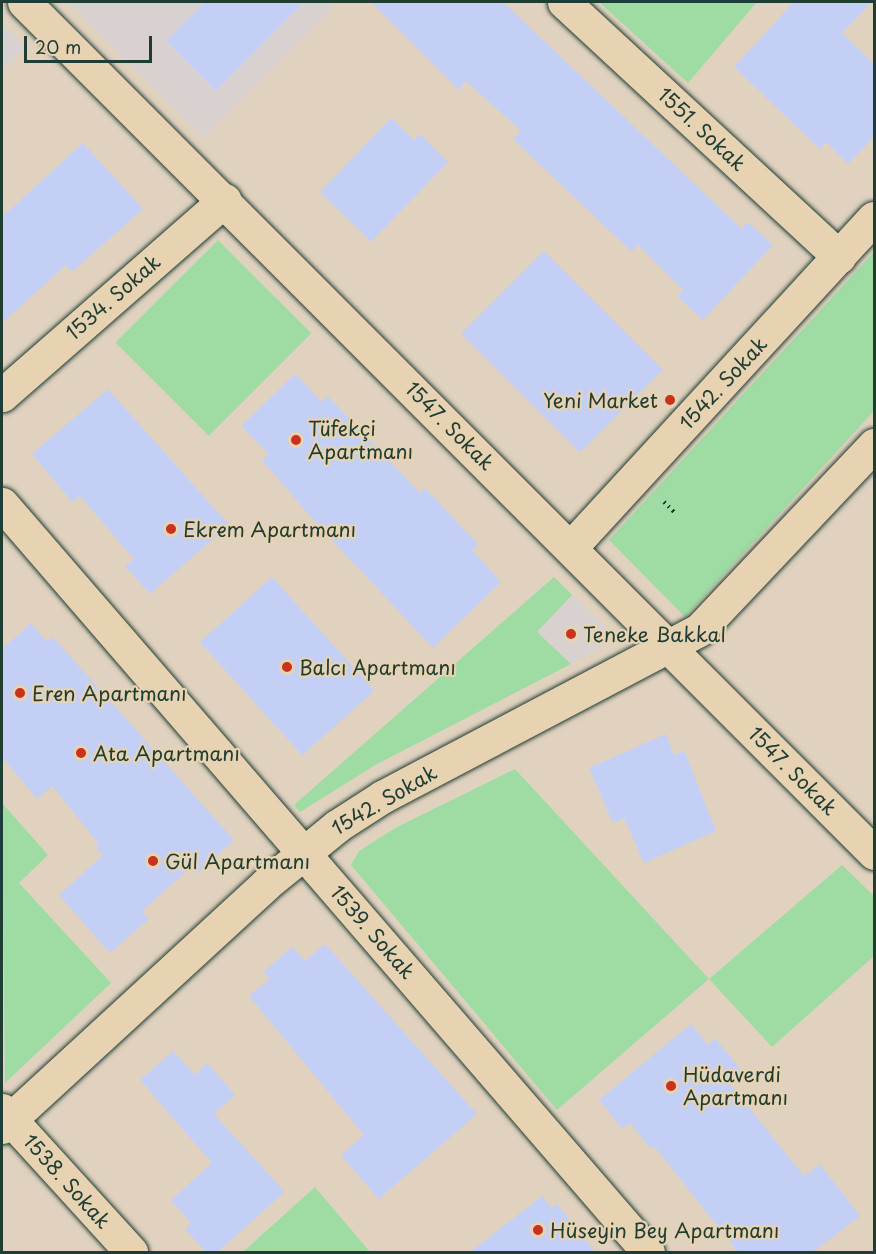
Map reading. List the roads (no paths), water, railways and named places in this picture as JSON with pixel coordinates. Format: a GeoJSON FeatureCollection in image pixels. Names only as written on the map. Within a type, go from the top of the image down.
{"type":"FeatureCollection","features":[{"type":"Feature","properties":{"kind":"street","name":"1547. Sokak"},"geometry":{"type":"LineString","coordinates":[[24,2],[225,200],[874,853]]}},
{"type":"Feature","properties":{"kind":"street","name":"1551. Sokak"},"geometry":{"type":"LineString","coordinates":[[564,2],[839,257]]}},
{"type":"Feature","properties":{"kind":"street","name":"1534. Sokak"},"geometry":{"type":"LineString","coordinates":[[2,394],[225,200]]}},
{"type":"Feature","properties":{"kind":"street","name":"1542. Sokak"},"geometry":{"type":"LineString","coordinates":[[571,547],[874,218]]}},
{"type":"Feature","properties":{"kind":"street","name":"1542. Sokak"},"geometry":{"type":"LineString","coordinates":[[4,1119],[303,851],[382,797],[671,648],[720,611],[874,445]]}},
{"type":"Feature","properties":{"kind":"street","name":"1539. Sokak"},"geometry":{"type":"LineString","coordinates":[[2,504],[648,1252]]}},
{"type":"Feature","properties":{"kind":"street","name":"1538. Sokak"},"geometry":{"type":"LineString","coordinates":[[4,1119],[131,1252]]}},
{"type":"Feature","properties":{"kind":"place","name":"Yeni Market"},"geometry":{"type":"Point","coordinates":[670,400]}},
{"type":"Feature","properties":{"kind":"place","name":"Tüfekçi Apartmanı"},"geometry":{"type":"Point","coordinates":[296,440]}},
{"type":"Feature","properties":{"kind":"place","name":"Ekrem Apartmanı"},"geometry":{"type":"Point","coordinates":[171,529]}},
{"type":"Feature","properties":{"kind":"place","name":"Teneke Bakkal"},"geometry":{"type":"Point","coordinates":[571,634]}},
{"type":"Feature","properties":{"kind":"place","name":"Balcı Apartmanı"},"geometry":{"type":"Point","coordinates":[287,667]}},
{"type":"Feature","properties":{"kind":"place","name":"Eren Apartmanı"},"geometry":{"type":"Point","coordinates":[20,693]}},
{"type":"Feature","properties":{"kind":"place","name":"Ata Apartmanı"},"geometry":{"type":"Point","coordinates":[81,753]}},
{"type":"Feature","properties":{"kind":"place","name":"Gül Apartmanı"},"geometry":{"type":"Point","coordinates":[153,861]}},
{"type":"Feature","properties":{"kind":"place","name":"Hüdaverdi Apartmanı"},"geometry":{"type":"Point","coordinates":[671,1086]}},
{"type":"Feature","properties":{"kind":"place","name":"Hüseyin Bey Apartmanı"},"geometry":{"type":"Point","coordinates":[538,1230]}}]}
